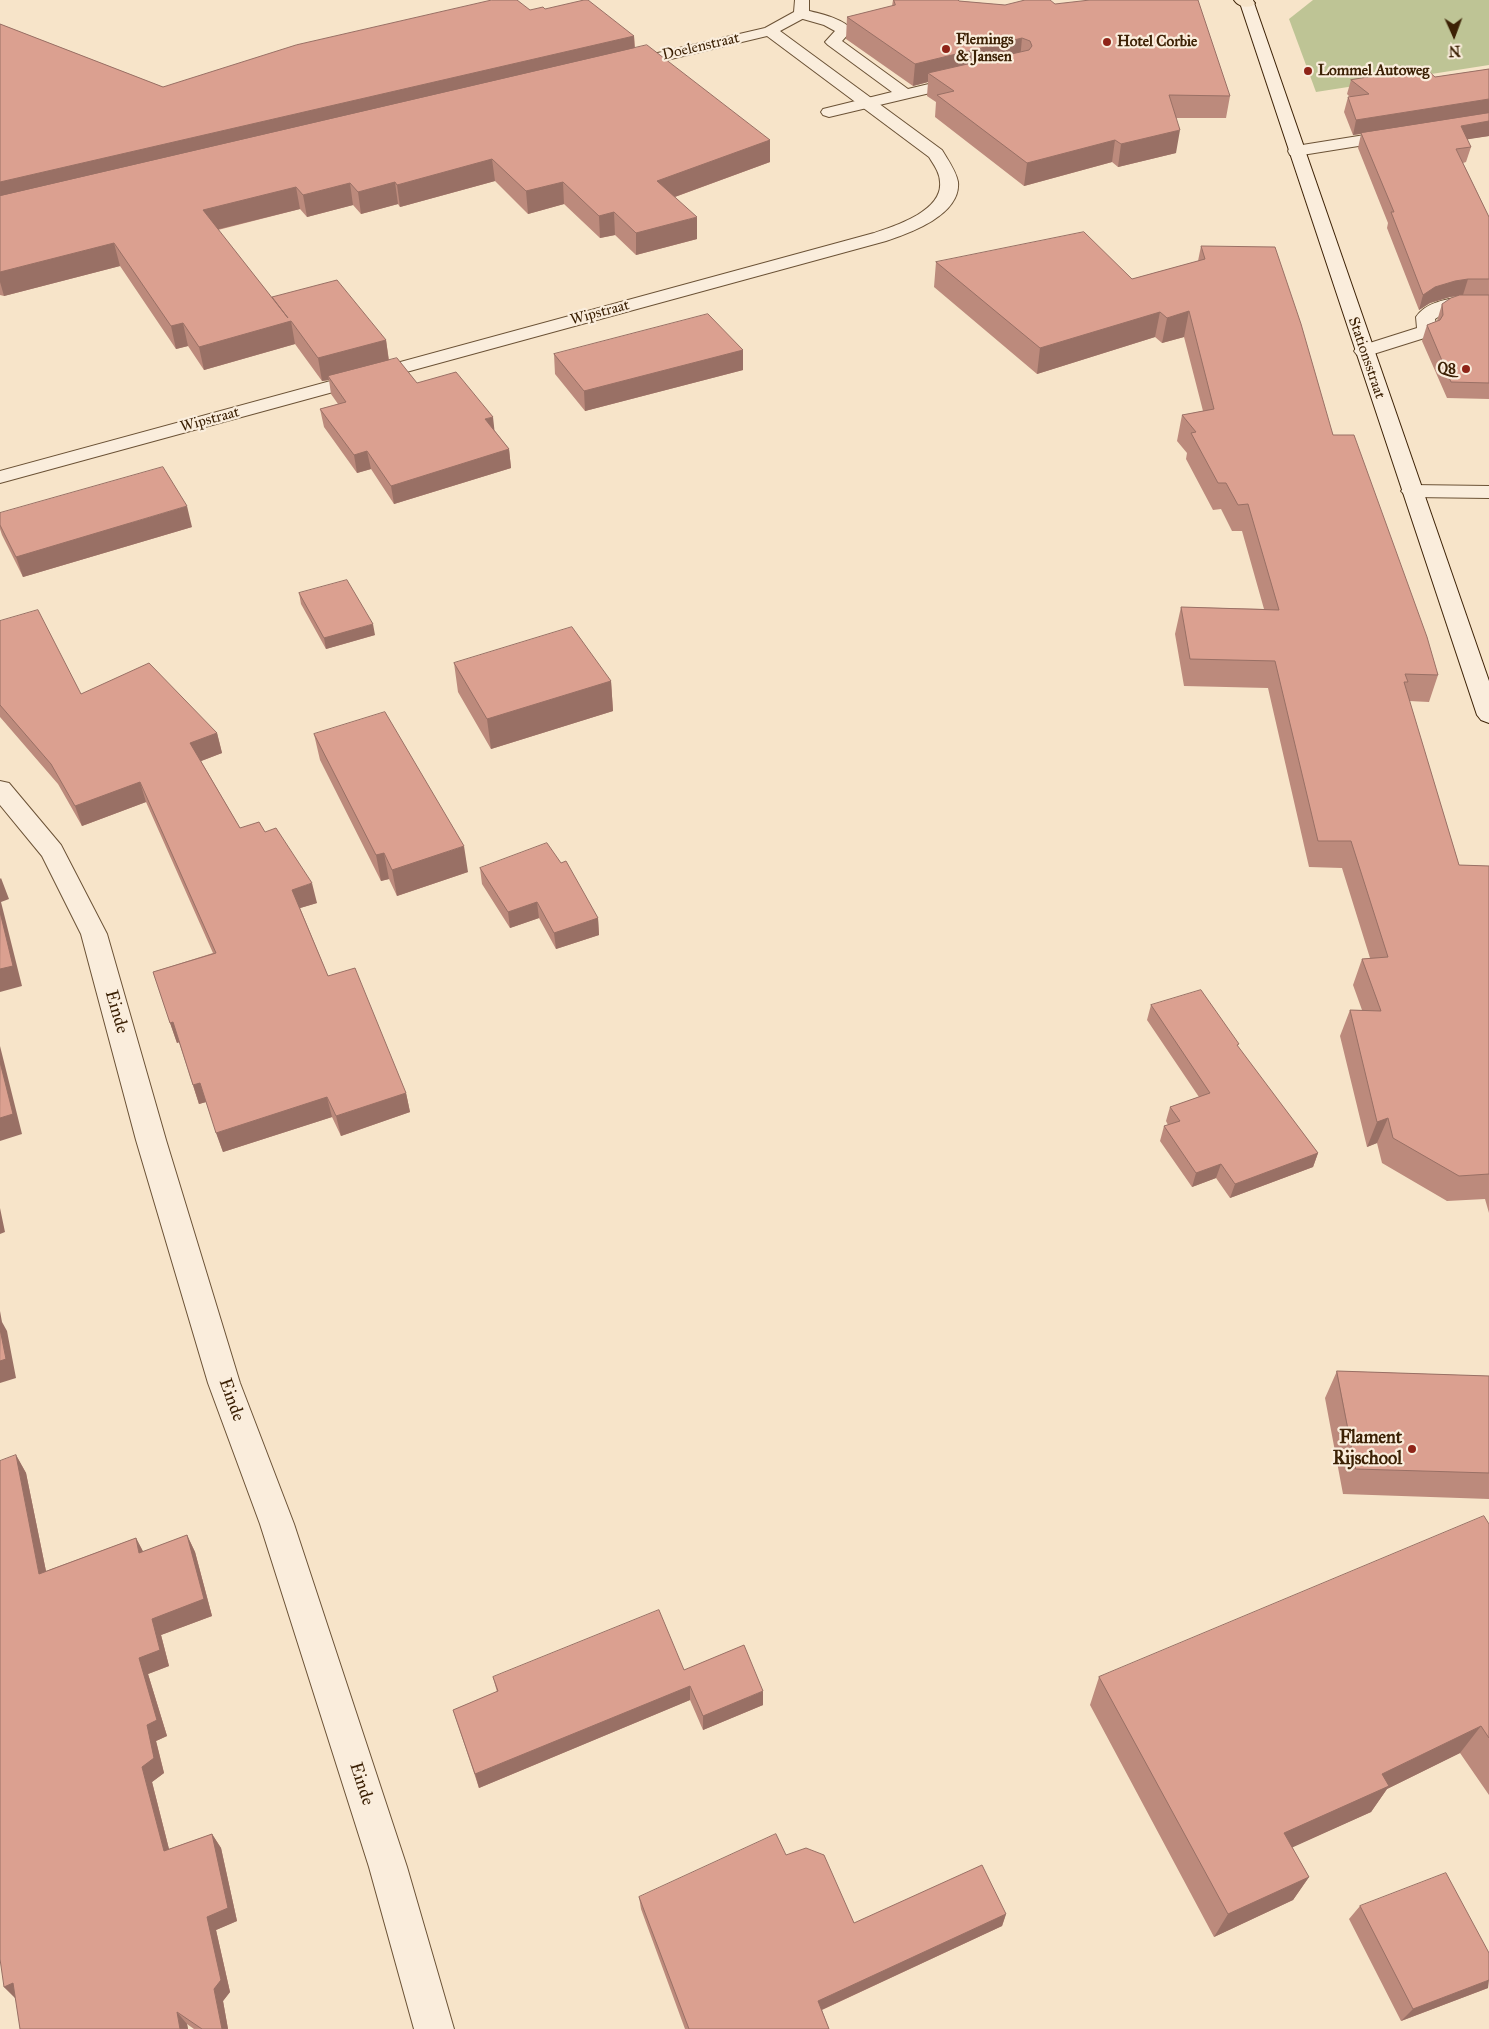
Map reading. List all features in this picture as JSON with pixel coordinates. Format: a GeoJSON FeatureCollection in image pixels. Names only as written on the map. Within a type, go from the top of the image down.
{"type":"FeatureCollection","features":[{"type":"Feature","properties":{"kind":"street","name":"Stationsstraat"},"geometry":{"type":"LineString","coordinates":[[1245,1],[1489,715]]}},
{"type":"Feature","properties":{"kind":"street"},"geometry":{"type":"LineString","coordinates":[[802,7],[844,30],[834,42],[906,94]]}},
{"type":"Feature","properties":{"kind":"street","name":"Doelenstraat"},"geometry":{"type":"LineString","coordinates":[[606,69],[770,31],[802,7]]}},
{"type":"Feature","properties":{"kind":"street","name":"Wipstraat"},"geometry":{"type":"LineString","coordinates":[[0,476],[880,237],[906,228],[923,219],[946,198],[949,187],[948,177],[936,154],[770,31]]}},
{"type":"Feature","properties":{"kind":"street"},"geometry":{"type":"LineString","coordinates":[[829,112],[982,76]]}},
{"type":"Feature","properties":{"kind":"street"},"geometry":{"type":"LineString","coordinates":[[1296,151],[1412,132]]}},
{"type":"Feature","properties":{"kind":"street"},"geometry":{"type":"LineString","coordinates":[[1364,351],[1427,331],[1425,317],[1435,308],[1450,303],[1489,303]]}},
{"type":"Feature","properties":{"kind":"street"},"geometry":{"type":"LineString","coordinates":[[1412,491],[1489,492]]}},
{"type":"Feature","properties":{"kind":"street","name":"Einde"},"geometry":{"type":"LineString","coordinates":[[0,788],[52,851],[94,934],[151,1140],[224,1383],[277,1524],[388,1867],[434,2029]]}},
{"type":"Feature","properties":{"kind":"green space"},"geometry":{"type":"Polygon","coordinates":[[[1313,0],[1489,0],[1489,65],[1316,92],[1289,19],[1313,0]]]}},
{"type":"Feature","properties":{"kind":"building"},"geometry":{"type":"Polygon","coordinates":[[[492,0],[517,0],[530,10],[543,7],[545,9],[588,0],[634,36],[0,182],[0,24],[163,87],[296,45],[492,0]]]}},
{"type":"Feature","properties":{"kind":"building"},"geometry":{"type":"Polygon","coordinates":[[[894,0],[958,0],[1005,5],[1025,0],[1050,0],[1055,4],[1090,0],[1198,0],[1230,96],[1169,95],[1180,130],[1121,144],[1115,140],[1027,163],[937,95],[954,91],[928,73],[1029,50],[1032,46],[1030,41],[1022,38],[915,64],[847,17],[895,5],[894,0]]]}},
{"type":"Feature","properties":{"kind":"building"},"geometry":{"type":"Polygon","coordinates":[[[647,45],[770,140],[657,181],[697,217],[636,233],[614,212],[599,216],[563,182],[526,191],[492,159],[397,185],[395,182],[358,192],[350,183],[303,195],[296,187],[203,210],[288,318],[272,297],[337,280],[386,340],[318,358],[291,321],[199,347],[183,323],[171,326],[114,243],[0,272],[0,196],[647,45]]]}},
{"type":"Feature","properties":{"kind":"building"},"geometry":{"type":"Polygon","coordinates":[[[1425,68],[1435,77],[1489,69],[1489,99],[1356,120],[1348,97],[1369,94],[1351,80],[1425,68]]]}},
{"type":"Feature","properties":{"kind":"building"},"geometry":{"type":"Polygon","coordinates":[[[1489,113],[1489,121],[1461,126],[1471,147],[1456,149],[1489,217],[1489,279],[1455,281],[1435,287],[1423,295],[1391,212],[1394,212],[1361,133],[1489,113]]]}},
{"type":"Feature","properties":{"kind":"building"},"geometry":{"type":"Polygon","coordinates":[[[1084,232],[1132,279],[1205,259],[1201,246],[1275,247],[1301,324],[1333,435],[1354,435],[1427,637],[1438,675],[1405,674],[1408,682],[1404,682],[1459,865],[1489,866],[1489,1174],[1459,1176],[1393,1138],[1388,1118],[1377,1122],[1350,1010],[1381,1011],[1362,959],[1388,957],[1351,841],[1318,841],[1275,661],[1190,659],[1181,607],[1279,610],[1248,504],[1238,505],[1226,483],[1218,483],[1191,433],[1196,432],[1182,415],[1214,409],[1189,311],[1167,318],[1160,312],[1040,348],[936,262],[1084,232]]]}},
{"type":"Feature","properties":{"kind":"building"},"geometry":{"type":"Polygon","coordinates":[[[1460,295],[1489,295],[1489,383],[1451,382],[1427,325],[1440,320],[1443,315],[1442,304],[1460,295]]]}},
{"type":"Feature","properties":{"kind":"building"},"geometry":{"type":"Polygon","coordinates":[[[708,314],[743,350],[584,391],[554,354],[708,314]]]}},
{"type":"Feature","properties":{"kind":"building"},"geometry":{"type":"Polygon","coordinates":[[[397,358],[417,383],[456,372],[493,417],[485,419],[509,449],[391,486],[367,451],[354,455],[320,409],[346,402],[328,376],[397,358]]]}},
{"type":"Feature","properties":{"kind":"building"},"geometry":{"type":"Polygon","coordinates":[[[163,467],[187,506],[16,557],[0,525],[0,513],[163,467]]]}},
{"type":"Feature","properties":{"kind":"building"},"geometry":{"type":"Polygon","coordinates":[[[347,580],[373,624],[324,638],[299,593],[347,580]]]}},
{"type":"Feature","properties":{"kind":"building"},"geometry":{"type":"Polygon","coordinates":[[[38,610],[81,694],[149,663],[217,733],[190,743],[240,828],[259,822],[265,832],[276,828],[312,883],[292,890],[328,976],[355,968],[406,1093],[336,1116],[327,1097],[216,1133],[200,1083],[193,1085],[173,1022],[170,1023],[153,972],[216,953],[140,782],[75,806],[51,764],[0,705],[0,621],[38,610]]]}},
{"type":"Feature","properties":{"kind":"building"},"geometry":{"type":"Polygon","coordinates":[[[572,627],[611,681],[487,719],[454,663],[572,627]]]}},
{"type":"Feature","properties":{"kind":"building"},"geometry":{"type":"Polygon","coordinates":[[[385,712],[464,846],[392,870],[384,853],[376,855],[314,734],[385,712]]]}},
{"type":"Feature","properties":{"kind":"building"},"geometry":{"type":"Polygon","coordinates":[[[547,843],[561,863],[566,861],[598,918],[554,933],[537,902],[508,912],[480,868],[547,843]]]}},
{"type":"Feature","properties":{"kind":"building"},"geometry":{"type":"Polygon","coordinates":[[[0,912],[13,966],[0,969],[0,912]]]}},
{"type":"Feature","properties":{"kind":"building"},"geometry":{"type":"Polygon","coordinates":[[[1201,990],[1239,1044],[1237,1045],[1318,1153],[1235,1184],[1221,1164],[1196,1173],[1164,1126],[1180,1121],[1170,1107],[1210,1093],[1151,1005],[1201,990]]]}},
{"type":"Feature","properties":{"kind":"building"},"geometry":{"type":"Polygon","coordinates":[[[0,1062],[13,1114],[0,1118],[0,1062]]]}},
{"type":"Feature","properties":{"kind":"building"},"geometry":{"type":"Polygon","coordinates":[[[0,1329],[6,1359],[0,1361],[0,1329]]]}},
{"type":"Feature","properties":{"kind":"building","name":"Flament Rijschool"},"geometry":{"type":"Polygon","coordinates":[[[1337,1371],[1489,1376],[1489,1473],[1356,1469],[1337,1371]]]}},
{"type":"Feature","properties":{"kind":"building"},"geometry":{"type":"Polygon","coordinates":[[[16,1455],[39,1574],[136,1538],[139,1553],[187,1535],[204,1599],[152,1619],[160,1650],[139,1658],[157,1720],[147,1725],[154,1758],[142,1767],[164,1851],[212,1834],[228,1908],[207,1917],[221,1980],[214,1989],[222,2029],[202,2029],[177,2012],[180,2029],[20,2029],[13,1983],[4,1987],[0,1959],[0,1461],[16,1455]]]}},
{"type":"Feature","properties":{"kind":"building"},"geometry":{"type":"Polygon","coordinates":[[[1484,1516],[1489,1524],[1489,1738],[1481,1726],[1382,1774],[1389,1786],[1284,1833],[1309,1877],[1228,1914],[1099,1677],[1484,1516]]]}},
{"type":"Feature","properties":{"kind":"building"},"geometry":{"type":"Polygon","coordinates":[[[659,1610],[684,1670],[744,1645],[763,1691],[703,1716],[690,1686],[475,1774],[453,1710],[498,1691],[493,1677],[659,1610]]]}},
{"type":"Feature","properties":{"kind":"building"},"geometry":{"type":"Polygon","coordinates":[[[776,1834],[786,1855],[806,1848],[824,1855],[854,1923],[982,1865],[1006,1914],[818,2001],[829,2029],[689,2029],[639,1897],[776,1834]]]}},
{"type":"Feature","properties":{"kind":"building"},"geometry":{"type":"Polygon","coordinates":[[[1446,1873],[1489,1953],[1489,1980],[1413,2009],[1360,1906],[1446,1873]]]}},
{"type":"Feature","properties":{"kind":"place","name":"Hotel Corbie"},"geometry":{"type":"Point","coordinates":[1107,42]}},
{"type":"Feature","properties":{"kind":"place","name":"Flemings & Jansen"},"geometry":{"type":"Point","coordinates":[946,49]}},
{"type":"Feature","properties":{"kind":"place","name":"Lommel Autoweg"},"geometry":{"type":"Point","coordinates":[1308,71]}},
{"type":"Feature","properties":{"kind":"place","name":"Q8"},"geometry":{"type":"Point","coordinates":[1466,369]}},
{"type":"Feature","properties":{"kind":"place","name":"Flament Rijschool"},"geometry":{"type":"Point","coordinates":[1412,1449]}}]}
